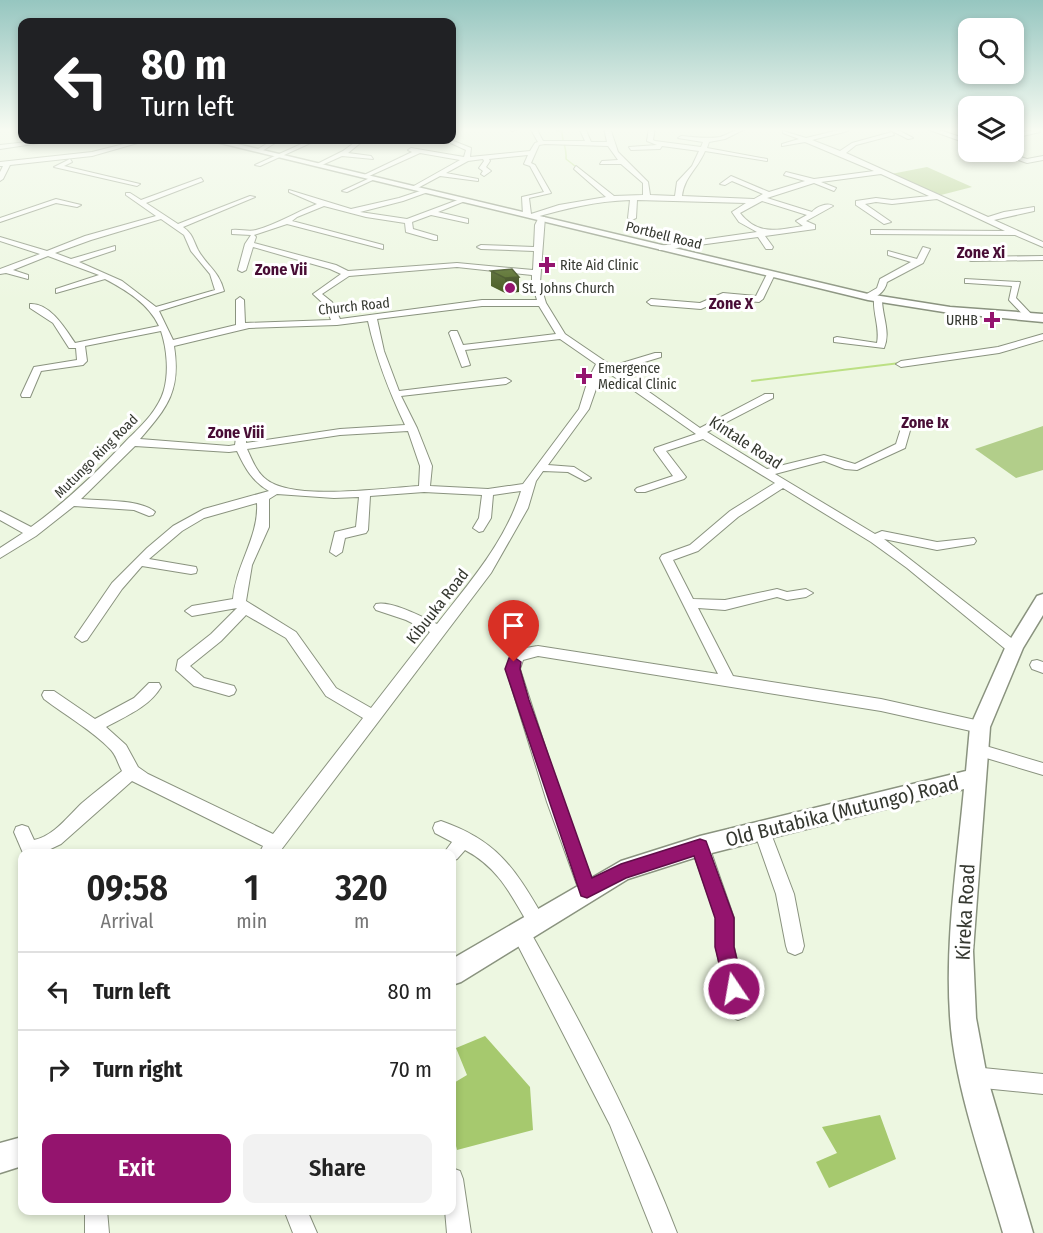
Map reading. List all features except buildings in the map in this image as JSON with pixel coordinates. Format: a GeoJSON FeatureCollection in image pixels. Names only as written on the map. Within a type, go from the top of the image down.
{"type":"FeatureCollection","features":[{"type":"Feature","properties":{"kind":"main road","name":"Portbell Road"},"geometry":{"type":"LineString","coordinates":[[404,186],[873,298],[960,312],[1043,318]]}},
{"type":"Feature","properties":{"kind":"main road","name":"Kireka Road"},"geometry":{"type":"LineString","coordinates":[[1018,1233],[973,1077],[963,1018],[961,951],[980,727],[1014,648],[1043,600]]}},
{"type":"Feature","properties":{"kind":"main road","name":"Old Butabika (Mutungo) Road"},"geometry":{"type":"LineString","coordinates":[[456,971],[587,890],[621,872],[700,846],[977,777]]}},
{"type":"Feature","properties":{"kind":"main road"},"geometry":{"type":"LineString","coordinates":[[0,1158],[18,1153]]}},
{"type":"Feature","properties":{"kind":"street"},"geometry":{"type":"LineString","coordinates":[[142,202],[186,186]]}},
{"type":"Feature","properties":{"kind":"street"},"geometry":{"type":"LineString","coordinates":[[345,191],[355,186]]}},
{"type":"Feature","properties":{"kind":"street"},"geometry":{"type":"LineString","coordinates":[[414,188],[418,186]]}},
{"type":"Feature","properties":{"kind":"street"},"geometry":{"type":"LineString","coordinates":[[544,186],[548,193],[543,194],[543,199],[555,207]]}},
{"type":"Feature","properties":{"kind":"street"},"geometry":{"type":"LineString","coordinates":[[594,186],[613,199]]}},
{"type":"Feature","properties":{"kind":"street"},"geometry":{"type":"LineString","coordinates":[[646,186],[647,196]]}},
{"type":"Feature","properties":{"kind":"street"},"geometry":{"type":"LineString","coordinates":[[678,197],[680,186]]}},
{"type":"Feature","properties":{"kind":"street"},"geometry":{"type":"LineString","coordinates":[[749,186],[761,198]]}},
{"type":"Feature","properties":{"kind":"street"},"geometry":{"type":"LineString","coordinates":[[763,233],[735,213],[761,198],[800,186]]}},
{"type":"Feature","properties":{"kind":"street"},"geometry":{"type":"LineString","coordinates":[[825,186],[834,189]]}},
{"type":"Feature","properties":{"kind":"street"},"geometry":{"type":"LineString","coordinates":[[913,186],[1043,245]]}},
{"type":"Feature","properties":{"kind":"street"},"geometry":{"type":"LineString","coordinates":[[291,191],[354,211],[391,220],[408,221],[463,200]]}},
{"type":"Feature","properties":{"kind":"street"},"geometry":{"type":"LineString","coordinates":[[354,211],[401,200],[426,191]]}},
{"type":"Feature","properties":{"kind":"street"},"geometry":{"type":"LineString","coordinates":[[128,194],[178,226],[193,241],[195,252],[217,275],[220,291],[154,310]]}},
{"type":"Feature","properties":{"kind":"street","name":"Kintale Road"},"geometry":{"type":"LineString","coordinates":[[543,194],[525,197],[539,225],[536,273],[542,303],[562,336],[702,434],[875,539],[1014,648]]}},
{"type":"Feature","properties":{"kind":"street"},"geometry":{"type":"LineString","coordinates":[[534,217],[555,207],[647,196],[696,200],[761,198],[813,215]]}},
{"type":"Feature","properties":{"kind":"street"},"geometry":{"type":"LineString","coordinates":[[178,226],[252,197]]}},
{"type":"Feature","properties":{"kind":"street"},"geometry":{"type":"LineString","coordinates":[[632,218],[633,197]]}},
{"type":"Feature","properties":{"kind":"street"},"geometry":{"type":"LineString","coordinates":[[887,222],[858,204],[876,200],[892,202],[939,197]]}},
{"type":"Feature","properties":{"kind":"street"},"geometry":{"type":"LineString","coordinates":[[0,220],[56,201],[77,205]]}},
{"type":"Feature","properties":{"kind":"street"},"geometry":{"type":"LineString","coordinates":[[235,232],[254,232],[287,222],[294,215],[326,203]]}},
{"type":"Feature","properties":{"kind":"street"},"geometry":{"type":"LineString","coordinates":[[662,248],[811,227],[800,221],[813,215],[817,210],[829,206]]}},
{"type":"Feature","properties":{"kind":"street"},"geometry":{"type":"LineString","coordinates":[[989,219],[1031,209]]}},
{"type":"Feature","properties":{"kind":"street"},"geometry":{"type":"LineString","coordinates":[[433,213],[465,221]]}},
{"type":"Feature","properties":{"kind":"street"},"geometry":{"type":"LineString","coordinates":[[3,271],[88,238],[162,216]]}},
{"type":"Feature","properties":{"kind":"street"},"geometry":{"type":"LineString","coordinates":[[408,221],[409,230],[434,238]]}},
{"type":"Feature","properties":{"kind":"street"},"geometry":{"type":"LineString","coordinates":[[287,222],[380,247]]}},
{"type":"Feature","properties":{"kind":"street"},"geometry":{"type":"LineString","coordinates":[[242,270],[254,232]]}},
{"type":"Feature","properties":{"kind":"street"},"geometry":{"type":"LineString","coordinates":[[874,232],[1018,233]]}},
{"type":"Feature","properties":{"kind":"street"},"geometry":{"type":"LineString","coordinates":[[763,233],[760,235],[769,247]]}},
{"type":"Feature","properties":{"kind":"street"},"geometry":{"type":"LineString","coordinates":[[837,340],[881,346],[884,337],[873,298],[881,289],[883,281],[918,262],[925,245],[915,234]]}},
{"type":"Feature","properties":{"kind":"street","name":"Mutungo Ring Road"},"geometry":{"type":"LineString","coordinates":[[0,239],[70,262],[125,286],[154,310],[164,328],[169,344],[169,390],[158,411],[106,470],[71,502],[32,533],[0,554]]}},
{"type":"Feature","properties":{"kind":"street"},"geometry":{"type":"LineString","coordinates":[[249,244],[338,268],[347,274]]}},
{"type":"Feature","properties":{"kind":"street"},"geometry":{"type":"LineString","coordinates":[[481,247],[537,249]]}},
{"type":"Feature","properties":{"kind":"street"},"geometry":{"type":"LineString","coordinates":[[70,262],[112,248]]}},
{"type":"Feature","properties":{"kind":"street"},"geometry":{"type":"LineString","coordinates":[[891,253],[918,262]]}},
{"type":"Feature","properties":{"kind":"street"},"geometry":{"type":"LineString","coordinates":[[971,259],[1043,258]]}},
{"type":"Feature","properties":{"kind":"street"},"geometry":{"type":"LineString","coordinates":[[336,322],[329,304],[317,294],[347,274],[457,265],[536,273]]}},
{"type":"Feature","properties":{"kind":"street"},"geometry":{"type":"LineString","coordinates":[[3,271],[25,277]]}},
{"type":"Feature","properties":{"kind":"street"},"geometry":{"type":"LineString","coordinates":[[651,302],[705,306],[723,296],[759,299],[771,274]]}},
{"type":"Feature","properties":{"kind":"street"},"geometry":{"type":"LineString","coordinates":[[59,291],[105,276]]}},
{"type":"Feature","properties":{"kind":"street"},"geometry":{"type":"LineString","coordinates":[[968,281],[1017,284],[1011,296],[1031,318]]}},
{"type":"Feature","properties":{"kind":"street"},"geometry":{"type":"LineString","coordinates":[[240,300],[241,327]]}},
{"type":"Feature","properties":{"kind":"street","name":"Church Road"},"geometry":{"type":"LineString","coordinates":[[169,344],[241,327],[372,319],[463,304],[542,303]]}},
{"type":"Feature","properties":{"kind":"street"},"geometry":{"type":"LineString","coordinates":[[33,306],[56,321],[72,346],[164,328]]}},
{"type":"Feature","properties":{"kind":"street"},"geometry":{"type":"LineString","coordinates":[[702,318],[705,306]]}},
{"type":"Feature","properties":{"kind":"street"},"geometry":{"type":"LineString","coordinates":[[372,319],[379,351],[426,466],[424,489]]}},
{"type":"Feature","properties":{"kind":"street"},"geometry":{"type":"LineString","coordinates":[[454,333],[465,365]]}},
{"type":"Feature","properties":{"kind":"street"},"geometry":{"type":"LineString","coordinates":[[459,348],[562,336]]}},
{"type":"Feature","properties":{"kind":"street"},"geometry":{"type":"LineString","coordinates":[[901,364],[999,350],[1043,337]]}},
{"type":"Feature","properties":{"kind":"street"},"geometry":{"type":"LineString","coordinates":[[26,395],[37,369],[80,363],[82,361],[80,346]]}},
{"type":"Feature","properties":{"kind":"street"},"geometry":{"type":"LineString","coordinates":[[607,366],[658,355]]}},
{"type":"Feature","properties":{"kind":"street","name":"Kibuuka Road"},"geometry":{"type":"LineString","coordinates":[[271,848],[486,570],[522,508],[527,487],[584,410],[590,396],[590,383],[607,366]]}},
{"type":"Feature","properties":{"kind":"street"},"geometry":{"type":"LineString","coordinates":[[395,394],[506,381]]}},
{"type":"Feature","properties":{"kind":"street"},"geometry":{"type":"LineString","coordinates":[[640,490],[680,477],[659,450],[702,434],[769,396]]}},
{"type":"Feature","properties":{"kind":"street"},"geometry":{"type":"LineString","coordinates":[[764,473],[824,458],[833,459],[849,467],[857,467],[901,446],[906,427]]}},
{"type":"Feature","properties":{"kind":"street"},"geometry":{"type":"LineString","coordinates":[[131,442],[208,448],[240,447],[340,432],[412,428]]}},
{"type":"Feature","properties":{"kind":"street"},"geometry":{"type":"LineString","coordinates":[[242,431],[240,447],[253,472],[262,482],[278,491],[308,495],[424,489],[488,492],[527,487]]}},
{"type":"Feature","properties":{"kind":"street"},"geometry":{"type":"LineString","coordinates":[[540,468],[570,469],[585,478]]}},
{"type":"Feature","properties":{"kind":"street"},"geometry":{"type":"LineString","coordinates":[[729,682],[666,558],[694,548],[734,514],[782,484]]}},
{"type":"Feature","properties":{"kind":"street"},"geometry":{"type":"LineString","coordinates":[[82,637],[94,623],[111,593],[156,546],[198,516],[263,498],[278,491]]}},
{"type":"Feature","properties":{"kind":"street"},"geometry":{"type":"LineString","coordinates":[[336,552],[339,535],[362,531],[365,492]]}},
{"type":"Feature","properties":{"kind":"street"},"geometry":{"type":"LineString","coordinates":[[479,528],[485,518],[488,492]]}},
{"type":"Feature","properties":{"kind":"street"},"geometry":{"type":"LineString","coordinates":[[230,690],[199,682],[183,670],[183,664],[215,640],[242,605],[242,572],[252,553],[254,541],[261,530],[263,498]]}},
{"type":"Feature","properties":{"kind":"street"},"geometry":{"type":"LineString","coordinates":[[71,502],[136,507],[149,512]]}},
{"type":"Feature","properties":{"kind":"street"},"geometry":{"type":"LineString","coordinates":[[0,515],[32,533]]}},
{"type":"Feature","properties":{"kind":"street"},"geometry":{"type":"LineString","coordinates":[[875,539],[882,535],[937,546],[970,542]]}},
{"type":"Feature","properties":{"kind":"street"},"geometry":{"type":"LineString","coordinates":[[141,562],[191,570]]}},
{"type":"Feature","properties":{"kind":"street"},"geometry":{"type":"LineString","coordinates":[[690,603],[725,605],[777,593],[787,596],[806,593]]}},
{"type":"Feature","properties":{"kind":"street"},"geometry":{"type":"LineString","coordinates":[[192,611],[242,605],[291,635],[331,692],[373,717]]}},
{"type":"Feature","properties":{"kind":"street"},"geometry":{"type":"LineString","coordinates":[[381,607],[411,617],[438,630]]}},
{"type":"Feature","properties":{"kind":"street"},"geometry":{"type":"LineString","coordinates":[[587,890],[555,802],[517,685],[513,669],[517,657],[525,652],[538,651],[881,705],[980,727]]}},
{"type":"Feature","properties":{"kind":"street"},"geometry":{"type":"LineString","coordinates":[[95,726],[139,702],[154,687]]}},
{"type":"Feature","properties":{"kind":"street"},"geometry":{"type":"LineString","coordinates":[[49,695],[76,716],[95,726],[120,749],[132,772],[142,779],[271,848]]}},
{"type":"Feature","properties":{"kind":"street"},"geometry":{"type":"LineString","coordinates":[[979,750],[1043,769]]}},
{"type":"Feature","properties":{"kind":"street"},"geometry":{"type":"LineString","coordinates":[[22,832],[29,848],[40,847],[64,832],[88,807],[132,772]]}},
{"type":"Feature","properties":{"kind":"street"},"geometry":{"type":"LineString","coordinates":[[441,828],[489,854],[502,867],[652,1196],[665,1233]]}},
{"type":"Feature","properties":{"kind":"street"},"geometry":{"type":"LineString","coordinates":[[762,831],[785,894],[795,946]]}},
{"type":"Feature","properties":{"kind":"street"},"geometry":{"type":"LineString","coordinates":[[454,849],[462,838]]}},
{"type":"Feature","properties":{"kind":"street"},"geometry":{"type":"LineString","coordinates":[[700,846],[725,918],[725,947],[738,1010]]}},
{"type":"Feature","properties":{"kind":"street"},"geometry":{"type":"LineString","coordinates":[[973,1077],[1043,1084]]}},
{"type":"Feature","properties":{"kind":"street"},"geometry":{"type":"LineString","coordinates":[[456,1210],[459,1233]]}},
{"type":"Feature","properties":{"kind":"street"},"geometry":{"type":"LineString","coordinates":[[96,1215],[97,1233]]}},
{"type":"Feature","properties":{"kind":"street"},"geometry":{"type":"LineString","coordinates":[[297,1215],[305,1233]]}},
{"type":"Feature","properties":{"kind":"green space"},"geometry":{"type":"Polygon","coordinates":[[[918,186],[972,187],[941,195],[918,186]]]}},
{"type":"Feature","properties":{"kind":"green space"},"geometry":{"type":"Polygon","coordinates":[[[1043,426],[1043,470],[1016,478],[975,449],[1043,426]]]}},
{"type":"Feature","properties":{"kind":"green space"},"geometry":{"type":"Polygon","coordinates":[[[485,1036],[530,1087],[533,1130],[457,1150],[456,1082],[467,1075],[456,1048],[485,1036]]]}},
{"type":"Feature","properties":{"kind":"green space"},"geometry":{"type":"Polygon","coordinates":[[[880,1115],[896,1159],[829,1188],[816,1162],[837,1153],[822,1127],[880,1115]]]}},
{"type":"Feature","properties":{"kind":"waterway"},"geometry":{"type":"LineString","coordinates":[[752,381],[900,363]]}},
{"type":"Feature","properties":{"kind":"place","name":"Rite Aid Clinic"},"geometry":{"type":"Point","coordinates":[547,265]}},
{"type":"Feature","properties":{"kind":"place","name":"St. Johns Church"},"geometry":{"type":"Point","coordinates":[510,288]}},
{"type":"Feature","properties":{"kind":"place","name":"URHB"},"geometry":{"type":"Point","coordinates":[992,320]}},
{"type":"Feature","properties":{"kind":"place","name":"Emergence Medical Clinic"},"geometry":{"type":"Point","coordinates":[584,376]}},
{"type":"Feature","properties":{"kind":"district","name":"Zone Xi"},"geometry":{"type":"Point","coordinates":[981,252]}},
{"type":"Feature","properties":{"kind":"district","name":"Zone Vii"},"geometry":{"type":"Point","coordinates":[281,269]}},
{"type":"Feature","properties":{"kind":"district","name":"Zone X"},"geometry":{"type":"Point","coordinates":[731,303]}},
{"type":"Feature","properties":{"kind":"district","name":"Zone Ix"},"geometry":{"type":"Point","coordinates":[925,422]}},
{"type":"Feature","properties":{"kind":"district","name":"Zone Viii"},"geometry":{"type":"Point","coordinates":[236,432]}},
{"type":"Feature","properties":{"kind":"route"},"geometry":{"type":"LineString","coordinates":[[514,662],[513,669],[522,700],[587,890],[621,872],[700,846],[725,918],[725,947],[734,989]]}}]}
